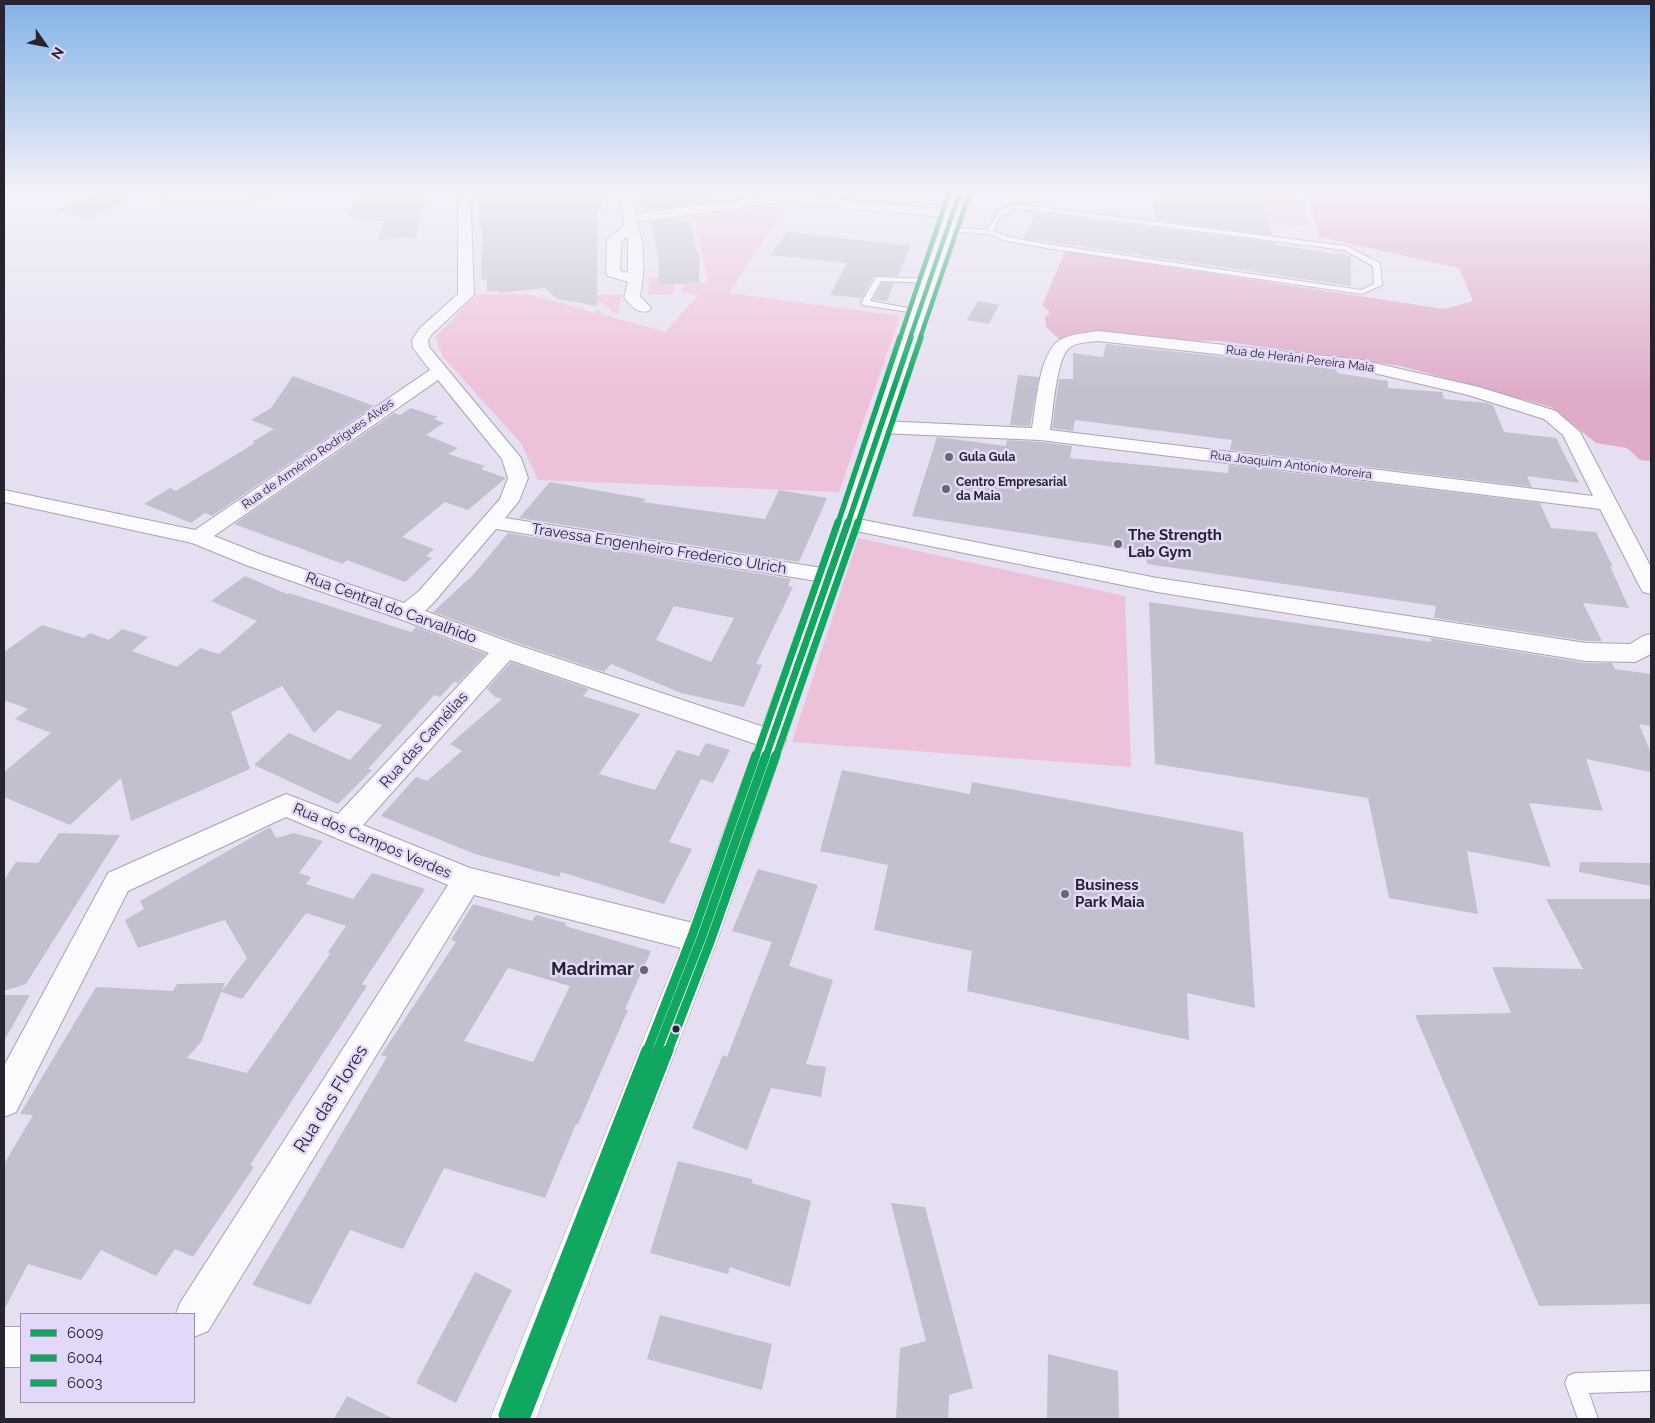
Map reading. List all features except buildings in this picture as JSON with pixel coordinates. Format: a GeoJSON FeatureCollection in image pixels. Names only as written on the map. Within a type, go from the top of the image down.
{"type":"FeatureCollection","features":[{"type":"Feature","properties":{"kind":"main road"},"geometry":{"type":"LineString","coordinates":[[513,1419],[701,938],[773,740],[938,258]]}},
{"type":"Feature","properties":{"kind":"street"},"geometry":{"type":"LineString","coordinates":[[408,613],[427,596],[509,501],[518,478],[512,458],[421,348],[420,340],[426,330],[466,295],[465,258]]}},
{"type":"Feature","properties":{"kind":"street"},"geometry":{"type":"LineString","coordinates":[[613,258],[612,273],[636,280]]}},
{"type":"Feature","properties":{"kind":"street"},"geometry":{"type":"LineString","coordinates":[[635,258],[636,280],[632,297],[643,308]]}},
{"type":"Feature","properties":{"kind":"street","name":"Rua de Herâni Pereira Maia"},"geometry":{"type":"LineString","coordinates":[[1040,434],[1052,362],[1061,346],[1098,336],[1361,365],[1473,391],[1550,415],[1571,432],[1607,504]]}},
{"type":"Feature","properties":{"kind":"street","name":"Rua de Arménio Rodrigues Alves"},"geometry":{"type":"LineString","coordinates":[[198,537],[439,371]]}},
{"type":"Feature","properties":{"kind":"street","name":"Rua Joaquim António Moreira"},"geometry":{"type":"LineString","coordinates":[[881,427],[1040,434],[1607,504]]}},
{"type":"Feature","properties":{"kind":"street","name":"Rua Central do Carvalhido"},"geometry":{"type":"LineString","coordinates":[[4,496],[198,537],[254,560],[408,613],[506,650],[773,740]]}},
{"type":"Feature","properties":{"kind":"street"},"geometry":{"type":"LineString","coordinates":[[1607,504],[1651,587]]}},
{"type":"Feature","properties":{"kind":"street","name":"Travessa Engenheiro Frederico Ulrich"},"geometry":{"type":"LineString","coordinates":[[490,522],[829,576]]}},
{"type":"Feature","properties":{"kind":"street"},"geometry":{"type":"LineString","coordinates":[[848,524],[869,526],[1157,585],[1586,652],[1635,652],[1651,642]]}},
{"type":"Feature","properties":{"kind":"street","name":"Rua das Camélias"},"geometry":{"type":"LineString","coordinates":[[342,829],[506,650]]}},
{"type":"Feature","properties":{"kind":"street","name":"Rua dos Campos Verdes"},"geometry":{"type":"LineString","coordinates":[[4,1100],[118,882],[286,804],[467,880],[701,938]]}},
{"type":"Feature","properties":{"kind":"street","name":"Rua das Flores"},"geometry":{"type":"LineString","coordinates":[[195,1315],[467,880]]}},
{"type":"Feature","properties":{"kind":"street"},"geometry":{"type":"LineString","coordinates":[[4,1348],[20,1347]]}},
{"type":"Feature","properties":{"kind":"lane"},"geometry":{"type":"LineString","coordinates":[[1131,258],[1362,292],[1378,285],[1377,265],[1365,258]]}},
{"type":"Feature","properties":{"kind":"lane"},"geometry":{"type":"LineString","coordinates":[[920,312],[866,303],[879,278],[930,281]]}},
{"type":"Feature","properties":{"kind":"lane"},"geometry":{"type":"LineString","coordinates":[[1588,1419],[1575,1383],[1651,1381]]}},
{"type":"Feature","properties":{"kind":"shaded area"},"geometry":{"type":"Polygon","coordinates":[[[703,258],[752,258],[729,293],[900,316],[839,492],[538,480],[521,443],[443,357],[435,337],[478,294],[529,294],[595,313],[597,308],[604,315],[665,332],[698,295],[681,292],[682,284],[708,283],[703,258]]]}},
{"type":"Feature","properties":{"kind":"shaded area"},"geometry":{"type":"Polygon","coordinates":[[[1062,258],[1113,258],[1444,309],[1473,301],[1459,268],[1416,258],[1651,258],[1651,461],[1640,460],[1627,448],[1596,443],[1551,407],[1401,366],[1220,341],[1169,340],[1090,331],[1061,341],[1046,327],[1045,317],[1050,312],[1042,306],[1062,258]]]}},
{"type":"Feature","properties":{"kind":"shaded area"},"geometry":{"type":"Polygon","coordinates":[[[650,278],[658,278],[658,285],[674,285],[674,294],[648,295],[650,278]]]}},
{"type":"Feature","properties":{"kind":"shaded area"},"geometry":{"type":"Polygon","coordinates":[[[622,294],[618,314],[604,304],[596,303],[598,295],[622,294]]]}},
{"type":"Feature","properties":{"kind":"shaded area"},"geometry":{"type":"Polygon","coordinates":[[[858,538],[1125,596],[1131,767],[792,742],[858,538]]]}},
{"type":"Feature","properties":{"kind":"transit line","name":"6003"},"geometry":{"type":"LineString","coordinates":[[504,1415],[692,936],[839,520],[927,258]]}},
{"type":"Feature","properties":{"kind":"transit line","name":"6009"},"geometry":{"type":"LineString","coordinates":[[513,1419],[701,939],[848,523],[938,258]]}},
{"type":"Feature","properties":{"kind":"transit line","name":"6004"},"geometry":{"type":"LineString","coordinates":[[524,1419],[710,942],[857,526],[948,258]]}},
{"type":"Feature","properties":{"kind":"place","name":"Gula Gula"},"geometry":{"type":"Point","coordinates":[949,457]}},
{"type":"Feature","properties":{"kind":"place","name":"Centro Empresarial da Maia"},"geometry":{"type":"Point","coordinates":[946,489]}},
{"type":"Feature","properties":{"kind":"place","name":"The Strength Lab Gym"},"geometry":{"type":"Point","coordinates":[1118,544]}},
{"type":"Feature","properties":{"kind":"place","name":"Business Park Maia"},"geometry":{"type":"Point","coordinates":[1065,894]}},
{"type":"Feature","properties":{"kind":"place","name":"Madrimar"},"geometry":{"type":"Point","coordinates":[644,970]}}]}
